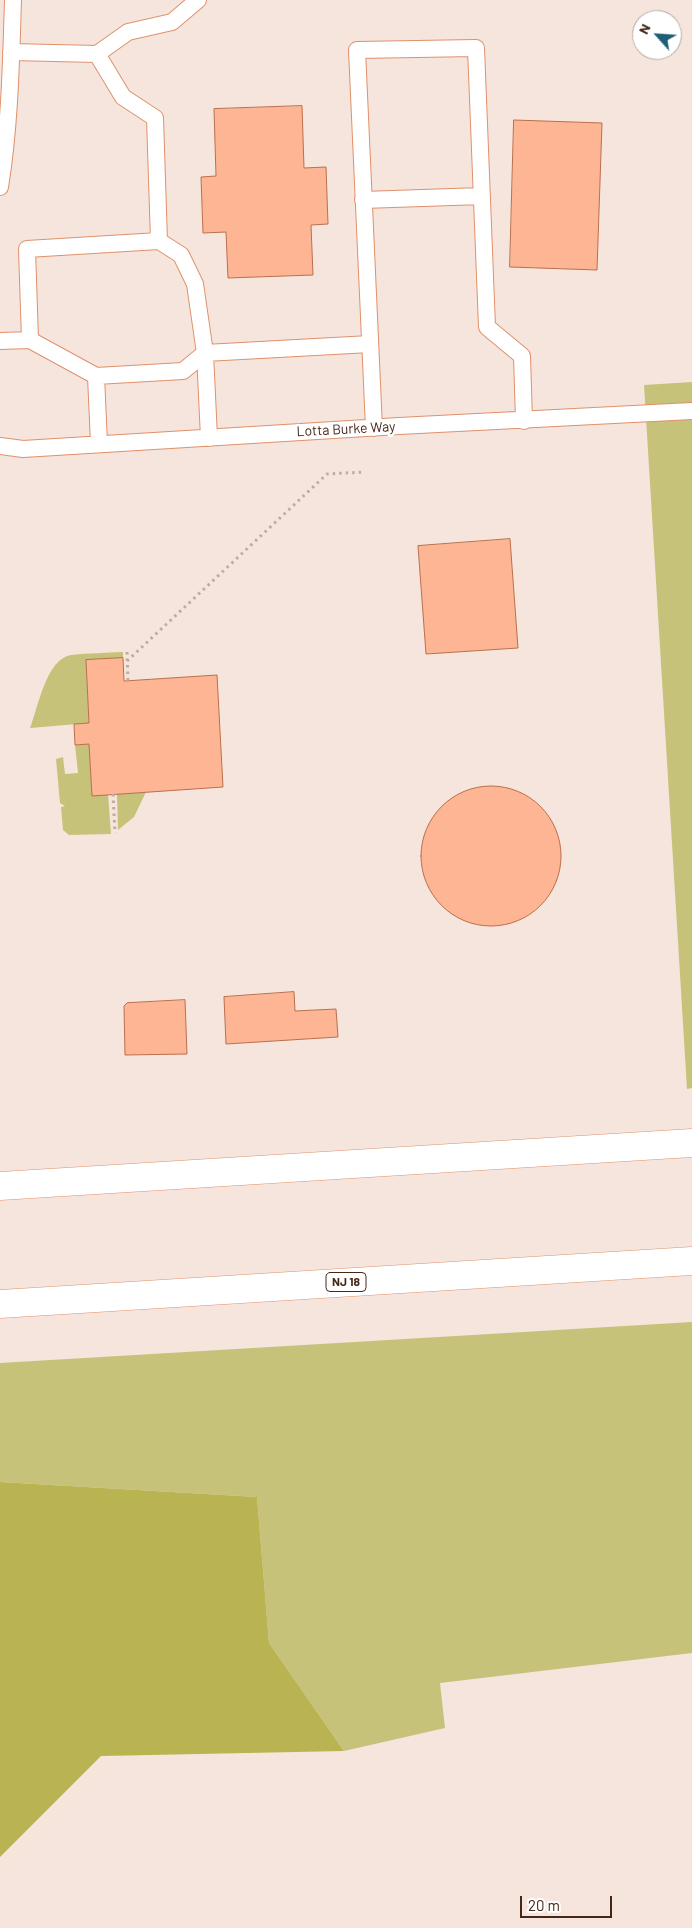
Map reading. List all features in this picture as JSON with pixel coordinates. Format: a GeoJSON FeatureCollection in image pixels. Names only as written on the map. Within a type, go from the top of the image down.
{"type":"FeatureCollection","features":[{"type":"Feature","properties":{"kind":"highway"},"geometry":{"type":"LineString","coordinates":[[0,1186],[692,1143]]}},
{"type":"Feature","properties":{"kind":"highway","name":"NJ 18"},"geometry":{"type":"LineString","coordinates":[[0,1304],[692,1261]]}},
{"type":"Feature","properties":{"kind":"lane"},"geometry":{"type":"LineString","coordinates":[[0,187],[5,158],[13,0]]}},
{"type":"Feature","properties":{"kind":"lane"},"geometry":{"type":"LineString","coordinates":[[11,52],[97,54],[128,32],[172,22],[198,0]]}},
{"type":"Feature","properties":{"kind":"lane"},"geometry":{"type":"LineString","coordinates":[[374,428],[357,50],[476,48],[487,327],[522,356],[524,421]]}},
{"type":"Feature","properties":{"kind":"lane"},"geometry":{"type":"LineString","coordinates":[[97,54],[123,97],[155,118],[159,241]]}},
{"type":"Feature","properties":{"kind":"lane"},"geometry":{"type":"LineString","coordinates":[[363,200],[482,196]]}},
{"type":"Feature","properties":{"kind":"lane"},"geometry":{"type":"LineString","coordinates":[[30,340],[27,249],[159,241],[181,255],[196,284],[205,353],[210,438]]}},
{"type":"Feature","properties":{"kind":"lane"},"geometry":{"type":"LineString","coordinates":[[0,341],[30,340],[96,376],[183,370],[205,353],[370,344]]}},
{"type":"Feature","properties":{"kind":"lane"},"geometry":{"type":"LineString","coordinates":[[96,376],[99,444]]}},
{"type":"Feature","properties":{"kind":"lane","name":"Lotta Burke Way"},"geometry":{"type":"LineString","coordinates":[[0,446],[23,449],[692,411]]}},
{"type":"Feature","properties":{"kind":"path"},"geometry":{"type":"LineString","coordinates":[[127,661],[328,474],[364,472]]}},
{"type":"Feature","properties":{"kind":"path"},"geometry":{"type":"LineString","coordinates":[[126,652],[128,681]]}},
{"type":"Feature","properties":{"kind":"path"},"geometry":{"type":"LineString","coordinates":[[113,794],[114,832]]}},
{"type":"Feature","properties":{"kind":"shaded area"},"geometry":{"type":"Polygon","coordinates":[[[692,382],[692,1088],[687,1089],[644,385],[692,382]]]}},
{"type":"Feature","properties":{"kind":"shaded area"},"geometry":{"type":"Polygon","coordinates":[[[123,652],[123,658],[86,660],[89,723],[30,728],[49,675],[62,658],[90,653],[123,652]]]}},
{"type":"Feature","properties":{"kind":"shaded area"},"geometry":{"type":"Polygon","coordinates":[[[89,744],[108,794],[111,834],[69,835],[63,830],[61,807],[65,806],[60,803],[56,759],[63,757],[65,774],[78,773],[75,745],[89,744]]]}},
{"type":"Feature","properties":{"kind":"shaded area"},"geometry":{"type":"Polygon","coordinates":[[[146,792],[134,817],[118,830],[117,794],[146,792]]]}},
{"type":"Feature","properties":{"kind":"shaded area"},"geometry":{"type":"Polygon","coordinates":[[[692,1322],[692,1653],[440,1683],[445,1728],[344,1751],[269,1643],[257,1497],[0,1482],[0,1363],[692,1322]]]}},
{"type":"Feature","properties":{"kind":"shaded area"},"geometry":{"type":"Polygon","coordinates":[[[0,1482],[257,1497],[269,1643],[344,1751],[101,1756],[0,1857],[0,1482]]]}},
{"type":"Feature","properties":{"kind":"building"},"geometry":{"type":"Polygon","coordinates":[[[302,106],[304,168],[326,167],[328,224],[311,225],[313,275],[228,278],[226,232],[203,233],[201,177],[216,176],[214,109],[302,106]]]}},
{"type":"Feature","properties":{"kind":"building"},"geometry":{"type":"Polygon","coordinates":[[[514,120],[602,123],[597,270],[510,267],[514,120]]]}},
{"type":"Feature","properties":{"kind":"building"},"geometry":{"type":"Polygon","coordinates":[[[510,539],[518,648],[426,654],[418,546],[510,539]]]}},
{"type":"Feature","properties":{"kind":"building"},"geometry":{"type":"Polygon","coordinates":[[[123,658],[124,681],[217,675],[223,787],[92,796],[89,744],[75,745],[74,724],[89,723],[86,660],[123,658]]]}},
{"type":"Feature","properties":{"kind":"building"},"geometry":{"type":"Polygon","coordinates":[[[491,786],[505,787],[518,791],[541,806],[556,829],[560,842],[560,870],[556,883],[541,906],[518,921],[505,925],[491,926],[477,925],[464,921],[441,906],[426,883],[422,870],[421,856],[422,842],[426,829],[441,806],[464,791],[477,787],[491,786]]]}},
{"type":"Feature","properties":{"kind":"building"},"geometry":{"type":"Polygon","coordinates":[[[294,992],[295,1011],[336,1009],[338,1037],[226,1044],[224,997],[294,992]]]}},
{"type":"Feature","properties":{"kind":"building"},"geometry":{"type":"Polygon","coordinates":[[[185,1000],[187,1054],[125,1055],[124,1006],[127,1003],[185,1000]]]}}]}
